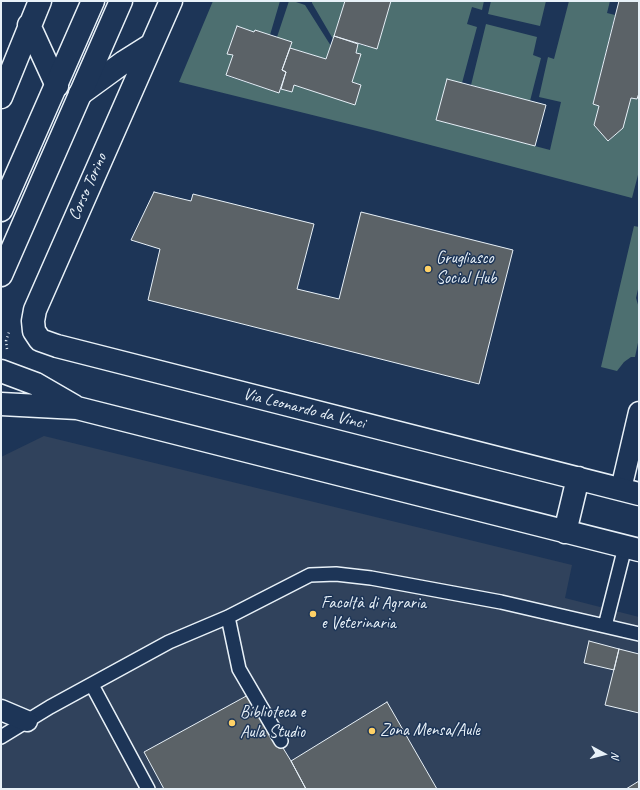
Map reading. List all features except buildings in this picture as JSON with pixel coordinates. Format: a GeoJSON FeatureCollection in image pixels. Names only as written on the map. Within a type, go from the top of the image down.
{"type":"FeatureCollection","features":[{"type":"Feature","properties":{"kind":"street"},"geometry":{"type":"LineString","coordinates":[[1,97],[40,1]]}},
{"type":"Feature","properties":{"kind":"street"},"geometry":{"type":"LineString","coordinates":[[1,210],[93,1]]}},
{"type":"Feature","properties":{"kind":"street"},"geometry":{"type":"LineString","coordinates":[[1,275],[121,1]]}},
{"type":"Feature","properties":{"kind":"street","name":"Corso Torino"},"geometry":{"type":"LineString","coordinates":[[34,332],[33,321],[35,310],[170,1]]}},
{"type":"Feature","properties":{"kind":"street"},"geometry":{"type":"LineString","coordinates":[[29,25],[56,86]]}},
{"type":"Feature","properties":{"kind":"street"},"geometry":{"type":"LineString","coordinates":[[80,94],[151,45]]}},
{"type":"Feature","properties":{"kind":"street","name":"Via Leonardo da Vinci"},"geometry":{"type":"LineString","coordinates":[[34,332],[40,340],[57,346],[630,492]]}},
{"type":"Feature","properties":{"kind":"street"},"geometry":{"type":"LineString","coordinates":[[1,371],[36,384],[76,408]]}},
{"type":"Feature","properties":{"kind":"street"},"geometry":{"type":"LineString","coordinates":[[1,404],[76,408],[632,548]]}},
{"type":"Feature","properties":{"kind":"street"},"geometry":{"type":"LineString","coordinates":[[630,492],[639,412]]}},
{"type":"Feature","properties":{"kind":"street"},"geometry":{"type":"LineString","coordinates":[[565,532],[578,478]]}},
{"type":"Feature","properties":{"kind":"street"},"geometry":{"type":"LineString","coordinates":[[1,710],[27,722]]}},
{"type":"Feature","properties":{"kind":"lane"},"geometry":{"type":"LineString","coordinates":[[605,626],[632,548]]}},
{"type":"Feature","properties":{"kind":"lane"},"geometry":{"type":"LineString","coordinates":[[1,737],[169,642],[228,617],[310,575],[336,574],[371,578],[501,602],[639,634]]}},
{"type":"Feature","properties":{"kind":"lane"},"geometry":{"type":"LineString","coordinates":[[228,617],[239,669],[281,741]]}},
{"type":"Feature","properties":{"kind":"lane"},"geometry":{"type":"LineString","coordinates":[[92,686],[148,789]]}},
{"type":"Feature","properties":{"kind":"shaded area","name":"Facoltà di Agraria e Veterinaria"},"geometry":{"type":"Polygon","coordinates":[[[44,436],[572,565],[565,598],[639,617],[639,789],[1,789],[1,457],[44,436]]]}},
{"type":"Feature","properties":{"kind":"green space"},"geometry":{"type":"Polygon","coordinates":[[[213,1],[280,1],[270,35],[255,30],[254,32],[237,26],[228,53],[233,55],[227,76],[279,93],[281,89],[292,92],[294,85],[355,104],[361,85],[352,82],[360,54],[356,53],[358,44],[377,49],[391,1],[484,1],[482,10],[472,7],[467,24],[477,27],[462,83],[436,120],[550,150],[561,102],[539,97],[548,57],[554,59],[569,1],[610,1],[607,13],[615,15],[593,104],[599,106],[594,125],[609,141],[621,128],[631,98],[637,99],[639,93],[639,171],[632,198],[377,131],[179,82],[213,1]]]}},
{"type":"Feature","properties":{"kind":"green space"},"geometry":{"type":"Polygon","coordinates":[[[289,1],[305,5],[331,46],[326,59],[290,48],[277,37],[289,1]]]}},
{"type":"Feature","properties":{"kind":"green space"},"geometry":{"type":"Polygon","coordinates":[[[312,1],[345,1],[333,39],[312,3],[312,1]]]}},
{"type":"Feature","properties":{"kind":"green space"},"geometry":{"type":"Polygon","coordinates":[[[491,1],[546,1],[540,26],[488,14],[491,1]]]}},
{"type":"Feature","properties":{"kind":"green space"},"geometry":{"type":"Polygon","coordinates":[[[486,24],[537,37],[533,55],[541,58],[530,101],[471,85],[486,24]]]}},
{"type":"Feature","properties":{"kind":"green space"},"geometry":{"type":"Polygon","coordinates":[[[634,226],[639,227],[639,285],[636,298],[639,308],[639,338],[635,357],[631,357],[624,362],[617,371],[601,367],[634,226]]]}},
{"type":"Feature","properties":{"kind":"place","name":"Grugliasco Social Hub"},"geometry":{"type":"Point","coordinates":[428,269]}},
{"type":"Feature","properties":{"kind":"place","name":"Facoltà di Agraria e Veterinaria"},"geometry":{"type":"Point","coordinates":[313,614]}},
{"type":"Feature","properties":{"kind":"place","name":"Biblioteca e Aula Studio"},"geometry":{"type":"Point","coordinates":[232,723]}},
{"type":"Feature","properties":{"kind":"place","name":"Zona Mensa/Aule"},"geometry":{"type":"Point","coordinates":[372,731]}}]}
